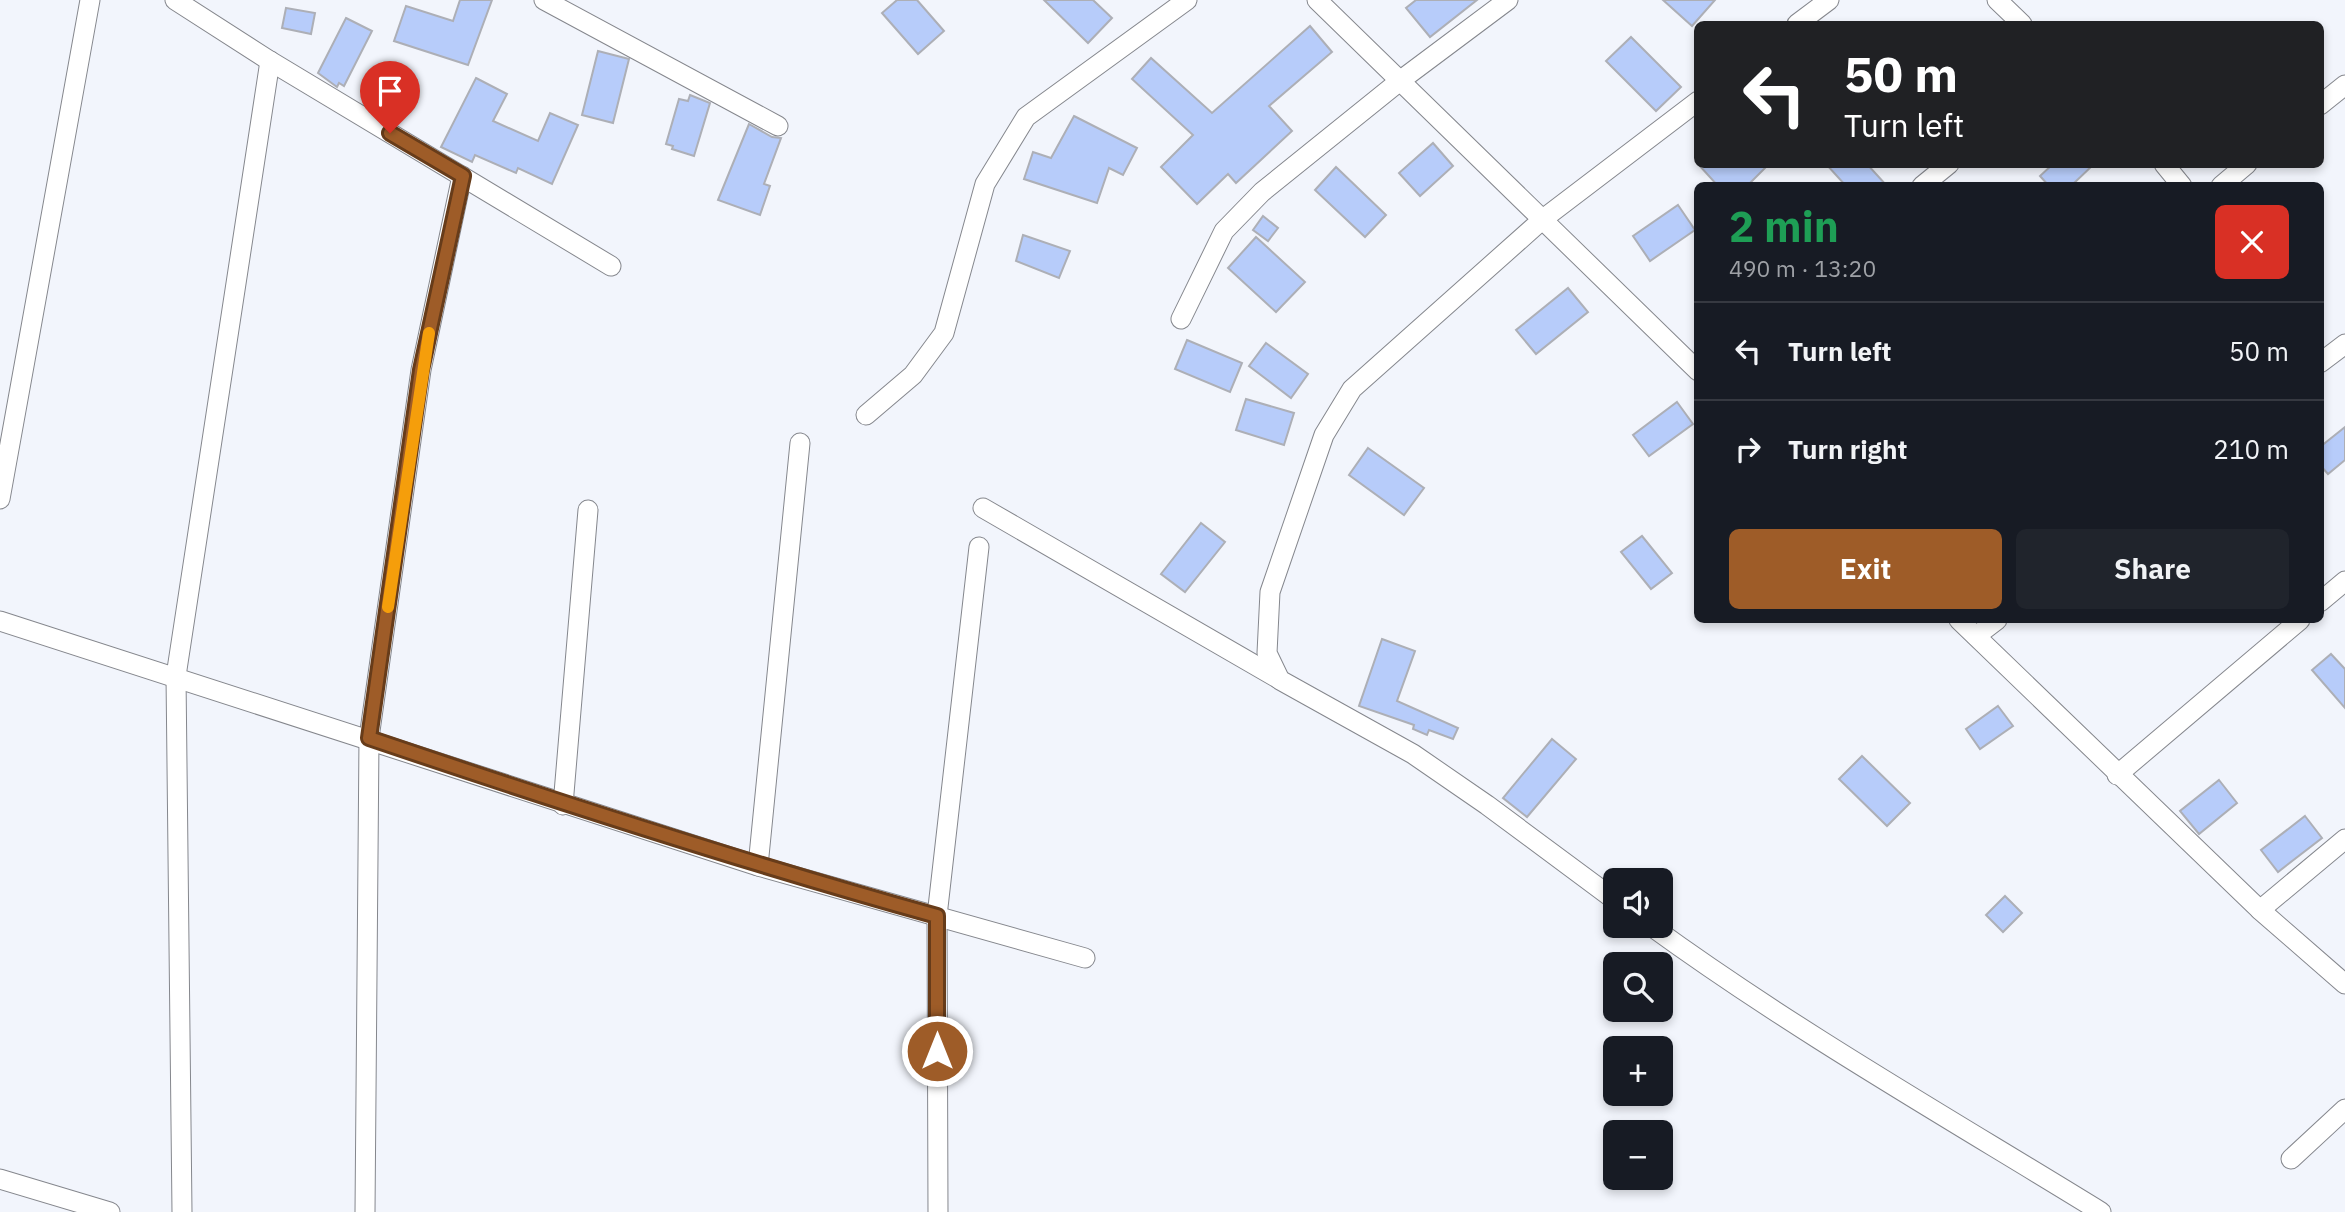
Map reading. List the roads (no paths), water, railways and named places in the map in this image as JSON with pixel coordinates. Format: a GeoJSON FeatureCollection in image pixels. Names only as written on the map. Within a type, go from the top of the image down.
{"type":"FeatureCollection","features":[{"type":"Feature","properties":{"kind":"street"},"geometry":{"type":"LineString","coordinates":[[0,499],[90,0]]}},
{"type":"Feature","properties":{"kind":"street"},"geometry":{"type":"LineString","coordinates":[[175,0],[270,61],[611,266]]}},
{"type":"Feature","properties":{"kind":"street"},"geometry":{"type":"LineString","coordinates":[[544,0],[778,127]]}},
{"type":"Feature","properties":{"kind":"street"},"geometry":{"type":"LineString","coordinates":[[866,415],[913,375],[944,333],[985,184],[1026,117],[1187,0]]}},
{"type":"Feature","properties":{"kind":"street"},"geometry":{"type":"LineString","coordinates":[[1317,0],[1694,365]]}},
{"type":"Feature","properties":{"kind":"street"},"geometry":{"type":"LineString","coordinates":[[1181,319],[1224,231],[1262,192],[1401,80],[1507,0]]}},
{"type":"Feature","properties":{"kind":"street"},"geometry":{"type":"LineString","coordinates":[[1801,21],[1829,0]]}},
{"type":"Feature","properties":{"kind":"street"},"geometry":{"type":"LineString","coordinates":[[1997,0],[2019,21]]}},
{"type":"Feature","properties":{"kind":"street"},"geometry":{"type":"LineString","coordinates":[[182,1212],[176,676],[270,61]]}},
{"type":"Feature","properties":{"kind":"street"},"geometry":{"type":"LineString","coordinates":[[2324,102],[2345,85]]}},
{"type":"Feature","properties":{"kind":"street"},"geometry":{"type":"LineString","coordinates":[[1280,680],[1267,653],[1270,592],[1324,435],[1353,389],[1543,219],[1694,104]]}},
{"type":"Feature","properties":{"kind":"street"},"geometry":{"type":"LineString","coordinates":[[1927,182],[1944,168]]}},
{"type":"Feature","properties":{"kind":"street"},"geometry":{"type":"LineString","coordinates":[[2167,168],[2179,182]]}},
{"type":"Feature","properties":{"kind":"street"},"geometry":{"type":"LineString","coordinates":[[2226,182],[2242,168]]}},
{"type":"Feature","properties":{"kind":"street"},"geometry":{"type":"LineString","coordinates":[[365,1212],[369,738],[421,370],[463,176]]}},
{"type":"Feature","properties":{"kind":"street"},"geometry":{"type":"LineString","coordinates":[[758,866],[800,443]]}},
{"type":"Feature","properties":{"kind":"street"},"geometry":{"type":"LineString","coordinates":[[983,508],[1413,754],[1603,891]]}},
{"type":"Feature","properties":{"kind":"street"},"geometry":{"type":"LineString","coordinates":[[563,805],[588,510]]}},
{"type":"Feature","properties":{"kind":"street"},"geometry":{"type":"LineString","coordinates":[[938,1212],[937,916],[979,547]]}},
{"type":"Feature","properties":{"kind":"street"},"geometry":{"type":"LineString","coordinates":[[2324,599],[2345,582]]}},
{"type":"Feature","properties":{"kind":"street"},"geometry":{"type":"LineString","coordinates":[[0,621],[369,738],[563,805],[758,866],[1085,958]]}},
{"type":"Feature","properties":{"kind":"street"},"geometry":{"type":"LineString","coordinates":[[1962,623],[2260,911],[2345,984]]}},
{"type":"Feature","properties":{"kind":"street"},"geometry":{"type":"LineString","coordinates":[[1976,636],[1993,623]]}},
{"type":"Feature","properties":{"kind":"street"},"geometry":{"type":"LineString","coordinates":[[2117,775],[2296,623]]}},
{"type":"Feature","properties":{"kind":"street"},"geometry":{"type":"LineString","coordinates":[[2260,911],[2345,839]]}},
{"type":"Feature","properties":{"kind":"street"},"geometry":{"type":"LineString","coordinates":[[1669,938],[1786,1016],[2101,1212]]}},
{"type":"Feature","properties":{"kind":"street"},"geometry":{"type":"LineString","coordinates":[[2291,1160],[2345,1108]]}},
{"type":"Feature","properties":{"kind":"street"},"geometry":{"type":"LineString","coordinates":[[0,1179],[55,1204],[110,1212]]}}]}
